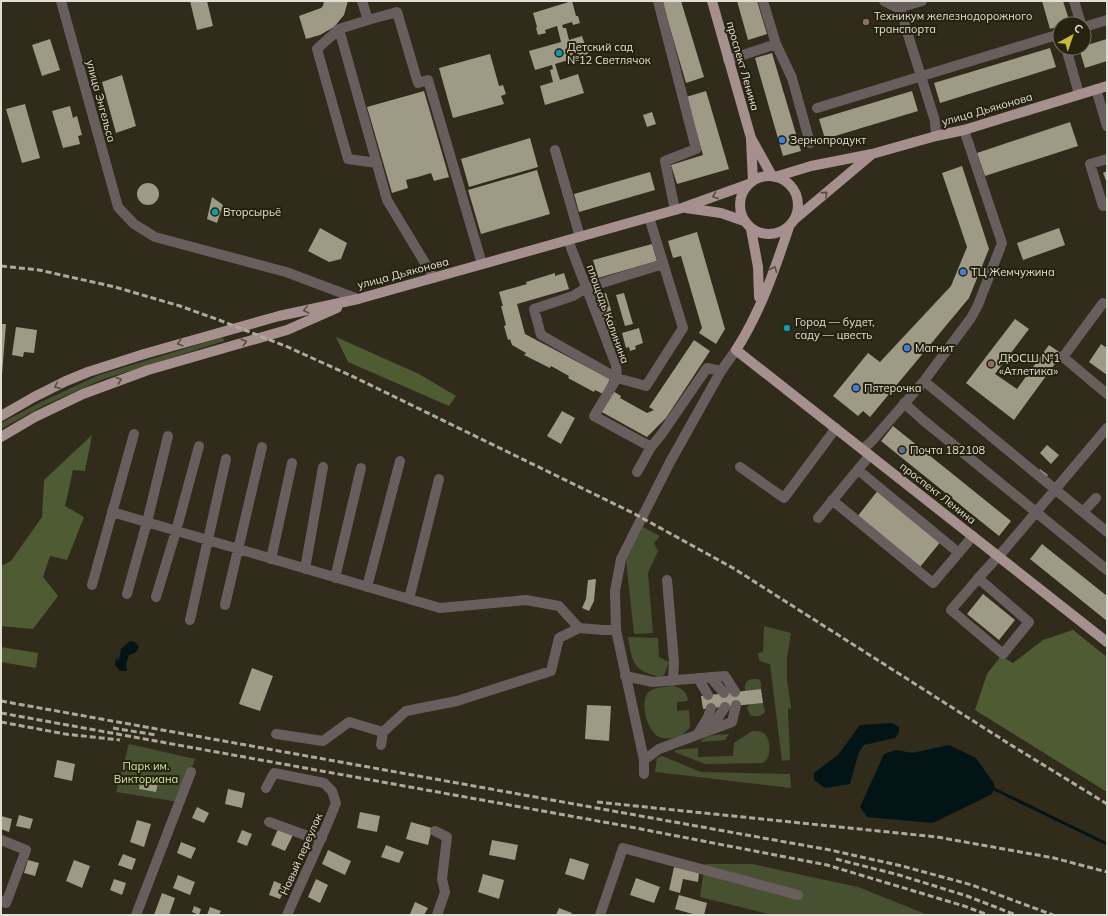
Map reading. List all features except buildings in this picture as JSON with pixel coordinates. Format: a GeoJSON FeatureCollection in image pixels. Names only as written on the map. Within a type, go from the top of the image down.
{"type":"FeatureCollection","features":[{"type":"Feature","properties":{"kind":"main road","name":"проспект Ленина"},"geometry":{"type":"LineString","coordinates":[[712,1],[751,138],[774,177]]}},
{"type":"Feature","properties":{"kind":"main road","name":"улица Дьяконова"},"geometry":{"type":"LineString","coordinates":[[774,177],[811,166],[872,154],[936,136],[964,130],[1107,86]]}},
{"type":"Feature","properties":{"kind":"main road","name":"проспект Ленина"},"geometry":{"type":"LineString","coordinates":[[751,138],[751,182]]}},
{"type":"Feature","properties":{"kind":"main road","name":"улица Дьяконова"},"geometry":{"type":"LineString","coordinates":[[792,223],[872,154]]}},
{"type":"Feature","properties":{"kind":"main road"},"geometry":{"type":"LineString","coordinates":[[736,350],[746,335],[759,306],[798,204],[796,194],[786,182],[774,177],[762,177],[751,182],[743,192],[740,202],[740,212],[748,225],[758,267],[759,306]]}},
{"type":"Feature","properties":{"kind":"main road","name":"улица Дьяконова"},"geometry":{"type":"LineString","coordinates":[[358,299],[679,209],[751,182]]}},
{"type":"Feature","properties":{"kind":"main road","name":"улица Дьяконова"},"geometry":{"type":"LineString","coordinates":[[679,209],[704,210],[721,213],[748,225]]}},
{"type":"Feature","properties":{"kind":"main road"},"geometry":{"type":"LineString","coordinates":[[748,225],[760,233],[770,235],[780,232],[792,223]]}},
{"type":"Feature","properties":{"kind":"main road"},"geometry":{"type":"LineString","coordinates":[[1,416],[34,397],[88,372],[144,354],[278,316],[358,299]]}},
{"type":"Feature","properties":{"kind":"main road"},"geometry":{"type":"LineString","coordinates":[[1,437],[35,417],[83,394],[148,370],[287,330],[358,299]]}},
{"type":"Feature","properties":{"kind":"main road","name":"проспект Ленина"},"geometry":{"type":"LineString","coordinates":[[736,350],[1107,642]]}},
{"type":"Feature","properties":{"kind":"street","name":"улица Энгельса"},"geometry":{"type":"LineString","coordinates":[[61,1],[118,207]]}},
{"type":"Feature","properties":{"kind":"street"},"geometry":{"type":"LineString","coordinates":[[362,1],[368,20]]}},
{"type":"Feature","properties":{"kind":"street"},"geometry":{"type":"LineString","coordinates":[[658,1],[696,149],[664,161],[679,209]]}},
{"type":"Feature","properties":{"kind":"street"},"geometry":{"type":"LineString","coordinates":[[763,1],[776,44],[792,78],[810,144]]}},
{"type":"Feature","properties":{"kind":"street"},"geometry":{"type":"LineString","coordinates":[[884,1],[897,5],[922,1]]}},
{"type":"Feature","properties":{"kind":"street"},"geometry":{"type":"LineString","coordinates":[[1074,1],[1079,16]]}},
{"type":"Feature","properties":{"kind":"street"},"geometry":{"type":"LineString","coordinates":[[897,5],[905,18],[934,121],[936,136]]}},
{"type":"Feature","properties":{"kind":"street"},"geometry":{"type":"LineString","coordinates":[[377,163],[348,159],[317,49],[338,30],[397,12],[418,83],[428,80],[482,264]]}},
{"type":"Feature","properties":{"kind":"street"},"geometry":{"type":"LineString","coordinates":[[1092,25],[1107,20]]}},
{"type":"Feature","properties":{"kind":"street"},"geometry":{"type":"LineString","coordinates":[[338,30],[387,200],[434,278]]}},
{"type":"Feature","properties":{"kind":"street"},"geometry":{"type":"LineString","coordinates":[[817,108],[1052,36]]}},
{"type":"Feature","properties":{"kind":"street"},"geometry":{"type":"LineString","coordinates":[[728,60],[776,44]]}},
{"type":"Feature","properties":{"kind":"street"},"geometry":{"type":"LineString","coordinates":[[1068,56],[1079,94]]}},
{"type":"Feature","properties":{"kind":"street"},"geometry":{"type":"LineString","coordinates":[[1096,89],[1107,126]]}},
{"type":"Feature","properties":{"kind":"street"},"geometry":{"type":"LineString","coordinates":[[818,518],[858,470],[871,442],[924,381],[971,318],[978,305],[1002,244],[964,130]]}},
{"type":"Feature","properties":{"kind":"street"},"geometry":{"type":"LineString","coordinates":[[555,150],[580,236]]}},
{"type":"Feature","properties":{"kind":"street"},"geometry":{"type":"LineString","coordinates":[[1107,159],[1090,164],[1104,206],[1107,205]]}},
{"type":"Feature","properties":{"kind":"street","name":"улица Дьяконова"},"geometry":{"type":"LineString","coordinates":[[118,207],[134,224],[155,237],[286,272],[358,299]]}},
{"type":"Feature","properties":{"kind":"street"},"geometry":{"type":"LineString","coordinates":[[650,217],[664,264],[683,328],[646,386],[617,378],[541,335],[534,309],[573,296],[586,288],[664,264]]}},
{"type":"Feature","properties":{"kind":"street","name":"площадь Калинина"},"geometry":{"type":"LineString","coordinates":[[568,240],[616,366],[617,378],[594,416],[651,447]]}},
{"type":"Feature","properties":{"kind":"street"},"geometry":{"type":"LineString","coordinates":[[1103,303],[1063,357],[1107,394]]}},
{"type":"Feature","properties":{"kind":"street"},"geometry":{"type":"LineString","coordinates":[[644,774],[644,760],[616,630],[616,591],[621,559],[670,462],[721,371],[736,350]]}},
{"type":"Feature","properties":{"kind":"street"},"geometry":{"type":"LineString","coordinates":[[637,472],[651,447],[661,435],[707,368],[721,371]]}},
{"type":"Feature","properties":{"kind":"street"},"geometry":{"type":"LineString","coordinates":[[924,381],[1107,532]]}},
{"type":"Feature","properties":{"kind":"street"},"geometry":{"type":"LineString","coordinates":[[904,403],[1107,570]]}},
{"type":"Feature","properties":{"kind":"street"},"geometry":{"type":"LineString","coordinates":[[740,467],[784,498],[836,428]]}},
{"type":"Feature","properties":{"kind":"street"},"geometry":{"type":"LineString","coordinates":[[978,578],[1029,622],[1003,654],[951,610],[978,578],[999,556],[1107,428]]}},
{"type":"Feature","properties":{"kind":"street"},"geometry":{"type":"LineString","coordinates":[[92,585],[134,434]]}},
{"type":"Feature","properties":{"kind":"street"},"geometry":{"type":"LineString","coordinates":[[127,594],[147,522],[168,436]]}},
{"type":"Feature","properties":{"kind":"street"},"geometry":{"type":"LineString","coordinates":[[156,597],[199,446]]}},
{"type":"Feature","properties":{"kind":"street"},"geometry":{"type":"LineString","coordinates":[[225,605],[262,447]]}},
{"type":"Feature","properties":{"kind":"street"},"geometry":{"type":"LineString","coordinates":[[190,620],[226,459]]}},
{"type":"Feature","properties":{"kind":"street"},"geometry":{"type":"LineString","coordinates":[[367,587],[400,461]]}},
{"type":"Feature","properties":{"kind":"street"},"geometry":{"type":"LineString","coordinates":[[271,559],[292,463]]}},
{"type":"Feature","properties":{"kind":"street"},"geometry":{"type":"LineString","coordinates":[[305,569],[323,467]]}},
{"type":"Feature","properties":{"kind":"street"},"geometry":{"type":"LineString","coordinates":[[335,578],[361,468]]}},
{"type":"Feature","properties":{"kind":"street"},"geometry":{"type":"LineString","coordinates":[[858,470],[959,552]]}},
{"type":"Feature","properties":{"kind":"street"},"geometry":{"type":"LineString","coordinates":[[409,599],[439,478]]}},
{"type":"Feature","properties":{"kind":"street"},"geometry":{"type":"LineString","coordinates":[[1083,512],[1096,498]]}},
{"type":"Feature","properties":{"kind":"street"},"geometry":{"type":"LineString","coordinates":[[832,500],[933,583],[973,536]]}},
{"type":"Feature","properties":{"kind":"street"},"geometry":{"type":"LineString","coordinates":[[112,512],[440,608],[526,600],[559,606],[578,628]]}},
{"type":"Feature","properties":{"kind":"street"},"geometry":{"type":"LineString","coordinates":[[668,580],[674,662],[673,681]]}},
{"type":"Feature","properties":{"kind":"street"},"geometry":{"type":"LineString","coordinates":[[381,745],[383,732],[406,711],[457,701],[551,671],[559,638],[578,628],[616,630]]}},
{"type":"Feature","properties":{"kind":"street"},"geometry":{"type":"LineString","coordinates":[[625,676],[653,682],[725,676],[735,692]]}},
{"type":"Feature","properties":{"kind":"street"},"geometry":{"type":"LineString","coordinates":[[710,677],[724,693]]}},
{"type":"Feature","properties":{"kind":"street"},"geometry":{"type":"LineString","coordinates":[[698,678],[708,695]]}},
{"type":"Feature","properties":{"kind":"street"},"geometry":{"type":"LineString","coordinates":[[644,760],[659,749],[732,722],[736,705]]}},
{"type":"Feature","properties":{"kind":"street"},"geometry":{"type":"LineString","coordinates":[[710,730],[725,707]]}},
{"type":"Feature","properties":{"kind":"street"},"geometry":{"type":"LineString","coordinates":[[697,735],[708,717],[711,708]]}},
{"type":"Feature","properties":{"kind":"street"},"geometry":{"type":"LineString","coordinates":[[276,734],[323,741],[349,722],[383,732]]}},
{"type":"Feature","properties":{"kind":"street"},"geometry":{"type":"LineString","coordinates":[[136,915],[191,772]]}},
{"type":"Feature","properties":{"kind":"street","name":"Новый переулок"},"geometry":{"type":"LineString","coordinates":[[266,788],[274,773],[324,783],[332,791],[336,803],[322,838],[312,857],[287,915]]}},
{"type":"Feature","properties":{"kind":"street"},"geometry":{"type":"LineString","coordinates":[[269,822],[305,835],[322,838]]}},
{"type":"Feature","properties":{"kind":"street"},"geometry":{"type":"LineString","coordinates":[[435,831],[447,837],[442,879],[445,892],[436,915]]}},
{"type":"Feature","properties":{"kind":"street"},"geometry":{"type":"LineString","coordinates":[[1,840],[26,850],[6,903],[1,901]]}},
{"type":"Feature","properties":{"kind":"street"},"geometry":{"type":"LineString","coordinates":[[600,915],[623,848],[798,895]]}},
{"type":"Feature","properties":{"kind":"green space"},"geometry":{"type":"Polygon","coordinates":[[[223,337],[224,341],[101,380],[43,406],[1,429],[1,423],[41,402],[99,375],[223,337]]]}},
{"type":"Feature","properties":{"kind":"green space"},"geometry":{"type":"Polygon","coordinates":[[[336,337],[419,374],[456,396],[449,406],[348,362],[336,337]]]}},
{"type":"Feature","properties":{"kind":"green space"},"geometry":{"type":"Polygon","coordinates":[[[92,435],[85,471],[73,470],[65,506],[84,517],[67,560],[50,556],[43,577],[58,596],[33,629],[1,626],[1,566],[11,561],[42,517],[44,480],[92,435]]]}},
{"type":"Feature","properties":{"kind":"green space"},"geometry":{"type":"Polygon","coordinates":[[[643,527],[660,536],[654,543],[658,551],[648,573],[653,633],[634,634],[626,560],[643,527]]]}},
{"type":"Feature","properties":{"kind":"green space"},"geometry":{"type":"Polygon","coordinates":[[[764,626],[791,633],[787,657],[787,680],[791,708],[788,709],[790,760],[782,761],[770,664],[759,660],[758,653],[763,652],[764,626]]]}},
{"type":"Feature","properties":{"kind":"green space"},"geometry":{"type":"Polygon","coordinates":[[[1073,630],[1107,657],[1107,792],[975,710],[987,674],[1001,656],[1013,663],[1043,640],[1073,630]]]}},
{"type":"Feature","properties":{"kind":"green space"},"geometry":{"type":"Polygon","coordinates":[[[628,637],[658,638],[659,657],[669,662],[664,675],[660,677],[651,675],[644,672],[635,664],[628,637]]]}},
{"type":"Feature","properties":{"kind":"green space"},"geometry":{"type":"Polygon","coordinates":[[[1,647],[38,653],[36,668],[1,662],[1,647]]]}},
{"type":"Feature","properties":{"kind":"green space"},"geometry":{"type":"Polygon","coordinates":[[[752,679],[758,679],[761,682],[761,689],[745,691],[746,683],[752,679]]]}},
{"type":"Feature","properties":{"kind":"green space"},"geometry":{"type":"Polygon","coordinates":[[[671,686],[678,687],[685,692],[688,701],[677,702],[677,711],[689,710],[690,727],[681,737],[664,738],[659,737],[651,729],[644,708],[646,695],[650,691],[657,688],[671,686]]]}},
{"type":"Feature","properties":{"kind":"green space"},"geometry":{"type":"Polygon","coordinates":[[[763,703],[765,712],[758,716],[750,715],[747,708],[750,704],[763,703]]]}},
{"type":"Feature","properties":{"kind":"green space"},"geometry":{"type":"Polygon","coordinates":[[[752,731],[758,731],[765,734],[768,739],[769,753],[767,760],[762,763],[705,764],[675,752],[675,750],[698,748],[698,757],[733,756],[734,743],[752,731]]]}},
{"type":"Feature","properties":{"kind":"green space"},"geometry":{"type":"Polygon","coordinates":[[[729,734],[725,740],[700,742],[709,736],[729,734]]]}},
{"type":"Feature","properties":{"kind":"green space","name":"Парк им. Викториана"},"geometry":{"type":"Polygon","coordinates":[[[129,744],[195,759],[179,802],[116,792],[129,744]]]}},
{"type":"Feature","properties":{"kind":"green space"},"geometry":{"type":"Polygon","coordinates":[[[662,756],[701,772],[790,774],[791,788],[655,772],[657,758],[662,756]]]}},
{"type":"Feature","properties":{"kind":"green space"},"geometry":{"type":"Polygon","coordinates":[[[705,864],[752,864],[858,887],[928,915],[768,914],[700,897],[705,864]]]}},
{"type":"Feature","properties":{"kind":"shaded area"},"geometry":{"type":"Polygon","coordinates":[[[130,641],[135,642],[139,647],[135,653],[129,655],[126,664],[127,671],[120,671],[115,665],[116,658],[119,660],[121,649],[130,641]]]}},
{"type":"Feature","properties":{"kind":"shaded area"},"geometry":{"type":"Polygon","coordinates":[[[892,723],[899,727],[899,732],[895,738],[864,745],[859,752],[850,784],[825,788],[814,780],[814,773],[838,755],[860,725],[892,723]]]}},
{"type":"Feature","properties":{"kind":"shaded area"},"geometry":{"type":"Polygon","coordinates":[[[949,745],[976,758],[995,785],[992,794],[933,823],[867,817],[860,807],[884,754],[896,750],[912,753],[949,745]]]}},
{"type":"Feature","properties":{"kind":"waterway"},"geometry":{"type":"LineString","coordinates":[[994,789],[1107,844]]}},
{"type":"Feature","properties":{"kind":"railway"},"geometry":{"type":"LineString","coordinates":[[1,266],[39,270],[115,287],[180,306],[288,347],[358,379],[633,513],[733,568],[1011,745],[1107,804]]}},
{"type":"Feature","properties":{"kind":"railway"},"geometry":{"type":"LineString","coordinates":[[1,701],[830,850],[902,866],[972,885],[1053,915]]}},
{"type":"Feature","properties":{"kind":"railway"},"geometry":{"type":"LineString","coordinates":[[1,713],[620,825],[827,865],[964,906],[988,915]]}},
{"type":"Feature","properties":{"kind":"railway"},"geometry":{"type":"LineString","coordinates":[[1,722],[65,734],[120,740]]}},
{"type":"Feature","properties":{"kind":"railway"},"geometry":{"type":"LineString","coordinates":[[113,728],[156,735]]}},
{"type":"Feature","properties":{"kind":"railway"},"geometry":{"type":"LineString","coordinates":[[597,802],[937,837],[1054,858],[1107,872]]}},
{"type":"Feature","properties":{"kind":"railway"},"geometry":{"type":"LineString","coordinates":[[836,859],[899,875],[967,896],[1016,915]]}},
{"type":"Feature","properties":{"kind":"place","name":"Техникум железнодорожного транспорта"},"geometry":{"type":"Point","coordinates":[866,22]}},
{"type":"Feature","properties":{"kind":"place","name":"Детский сад №12 Светлячок"},"geometry":{"type":"Point","coordinates":[559,53]}},
{"type":"Feature","properties":{"kind":"place","name":"Зернопродукт"},"geometry":{"type":"Point","coordinates":[782,140]}},
{"type":"Feature","properties":{"kind":"place","name":"Вторсырьё"},"geometry":{"type":"Point","coordinates":[215,212]}},
{"type":"Feature","properties":{"kind":"place","name":"ТЦ Жемчужина"},"geometry":{"type":"Point","coordinates":[963,272]}},
{"type":"Feature","properties":{"kind":"place","name":"Город — будет, саду — цвесть"},"geometry":{"type":"Point","coordinates":[787,328]}},
{"type":"Feature","properties":{"kind":"place","name":"Магнит"},"geometry":{"type":"Point","coordinates":[907,348]}},
{"type":"Feature","properties":{"kind":"place","name":"ДЮСШ №1 «Атлетика»"},"geometry":{"type":"Point","coordinates":[991,364]}},
{"type":"Feature","properties":{"kind":"place","name":"Пятерочка"},"geometry":{"type":"Point","coordinates":[856,388]}},
{"type":"Feature","properties":{"kind":"place","name":"Почта 182108"},"geometry":{"type":"Point","coordinates":[902,450]}}]}
